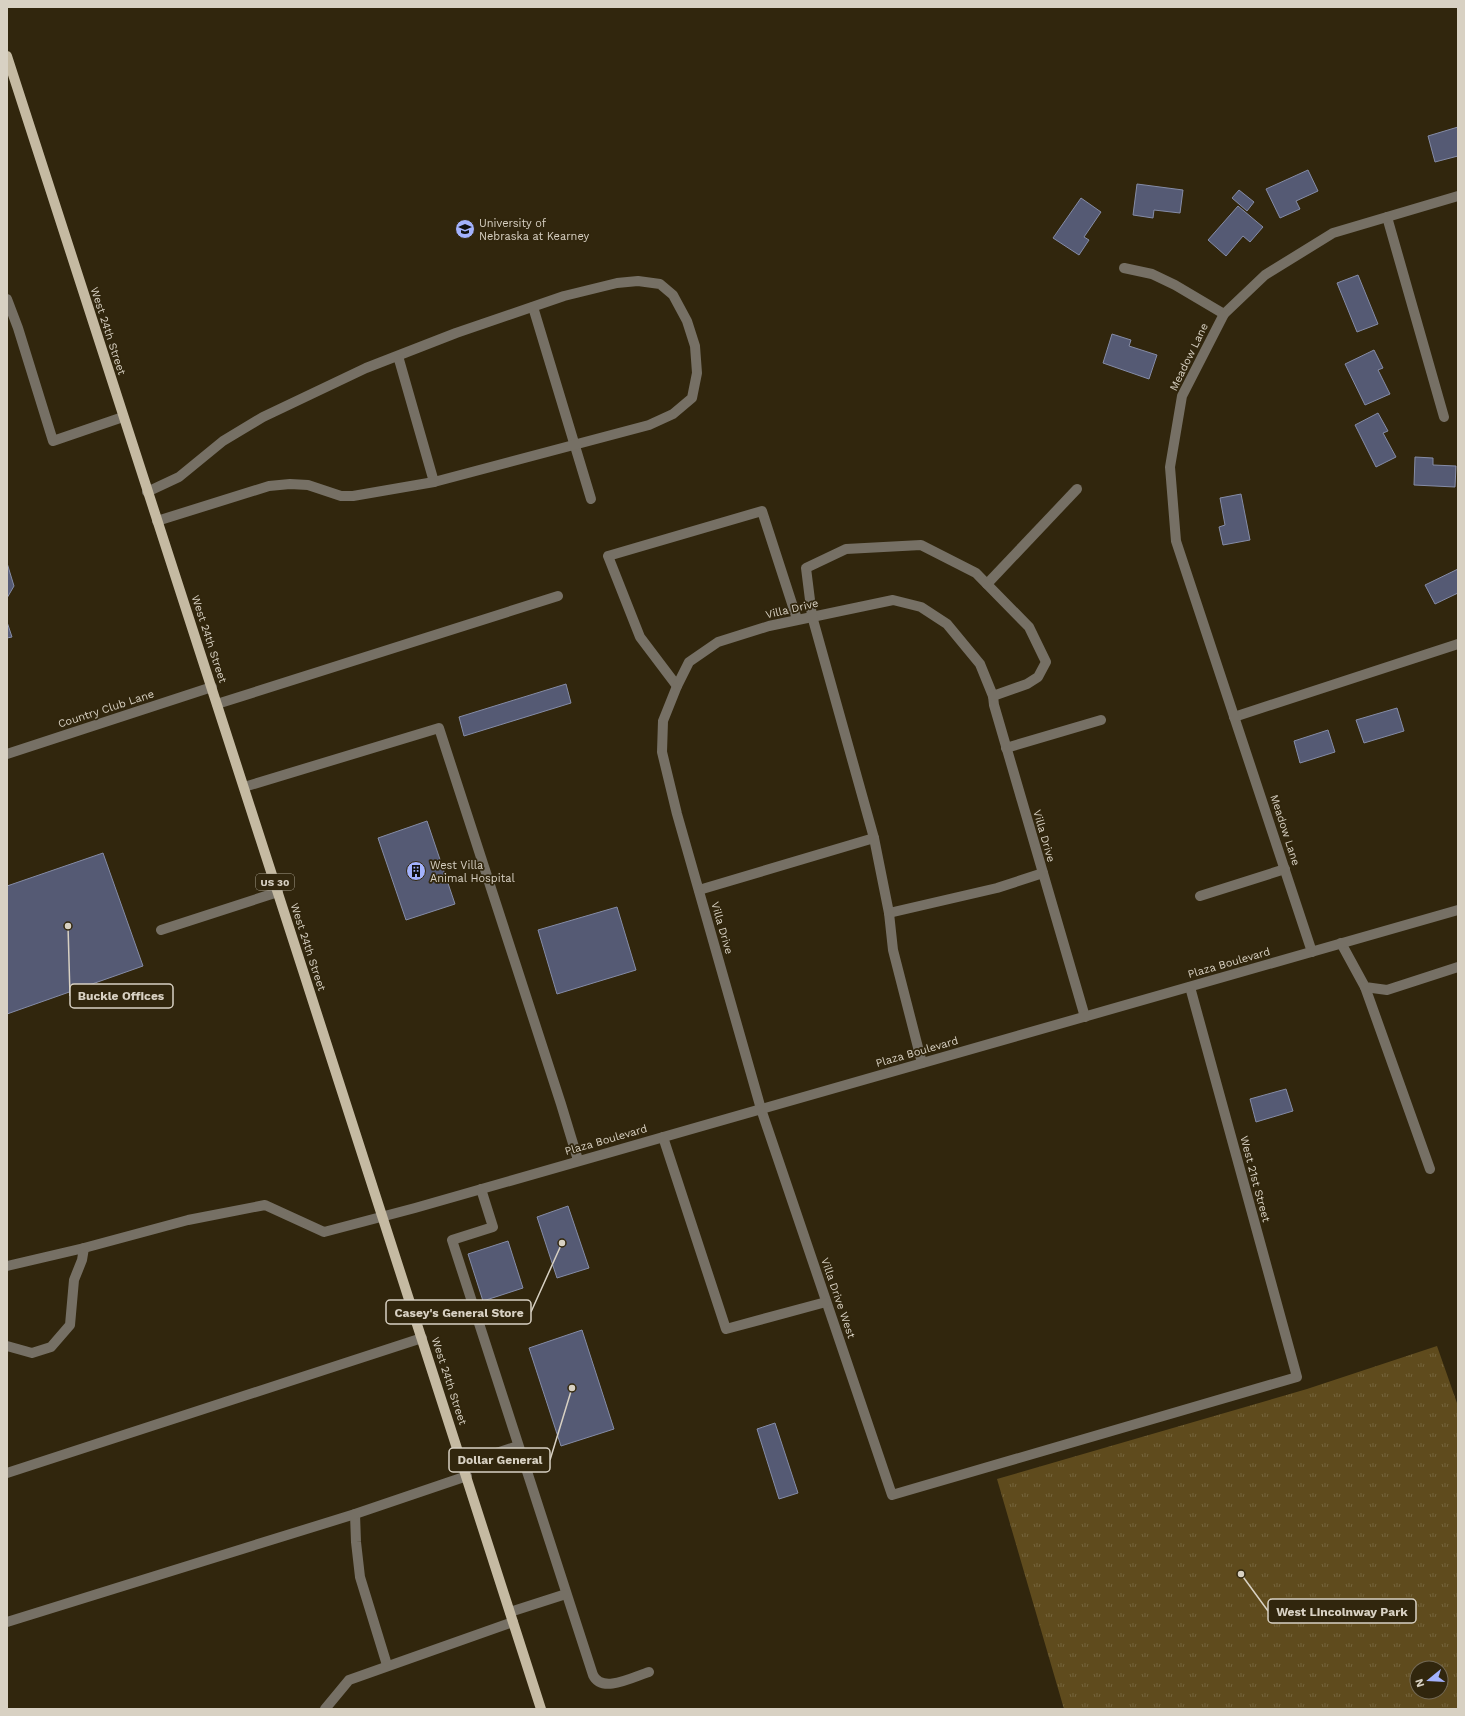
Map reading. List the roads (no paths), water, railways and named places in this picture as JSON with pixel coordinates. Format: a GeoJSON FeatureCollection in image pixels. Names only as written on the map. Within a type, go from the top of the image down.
{"type":"FeatureCollection","features":[{"type":"Feature","properties":{"kind":"main road","name":"West 24th Street"},"geometry":{"type":"LineString","coordinates":[[7,56],[122,417],[212,688],[467,1476],[540,1709]]}},
{"type":"Feature","properties":{"kind":"street","name":"Meadow Lane"},"geometry":{"type":"LineString","coordinates":[[1312,952],[1176,541],[1170,467],[1182,396],[1224,314],[1265,275],[1333,233],[1458,196]]}},
{"type":"Feature","properties":{"kind":"street"},"geometry":{"type":"LineString","coordinates":[[1387,217],[1444,417]]}},
{"type":"Feature","properties":{"kind":"street"},"geometry":{"type":"LineString","coordinates":[[1124,268],[1152,274],[1175,285],[1224,314]]}},
{"type":"Feature","properties":{"kind":"street"},"geometry":{"type":"LineString","coordinates":[[147,492],[179,477],[223,441],[263,418],[366,368],[456,333],[533,307],[593,288],[638,281],[660,284],[673,295],[687,321],[695,346],[697,373],[692,398],[673,414],[649,425],[434,482],[354,496],[341,496],[308,485],[290,484],[269,486],[157,521]]}},
{"type":"Feature","properties":{"kind":"street"},"geometry":{"type":"LineString","coordinates":[[7,299],[18,328],[53,441],[122,417]]}},
{"type":"Feature","properties":{"kind":"street"},"geometry":{"type":"LineString","coordinates":[[533,307],[591,499]]}},
{"type":"Feature","properties":{"kind":"street"},"geometry":{"type":"LineString","coordinates":[[398,356],[434,482]]}},
{"type":"Feature","properties":{"kind":"street"},"geometry":{"type":"LineString","coordinates":[[987,584],[1076,490]]}},
{"type":"Feature","properties":{"kind":"street"},"geometry":{"type":"LineString","coordinates":[[677,686],[640,637],[608,556],[762,510],[798,620]]}},
{"type":"Feature","properties":{"kind":"street"},"geometry":{"type":"LineString","coordinates":[[922,1063],[893,950],[889,913],[874,838],[812,616],[806,568],[846,550],[921,545],[976,573],[1029,627],[1046,662],[1038,677],[1028,684],[993,696]]}},
{"type":"Feature","properties":{"kind":"street"},"geometry":{"type":"LineString","coordinates":[[217,704],[558,596]]}},
{"type":"Feature","properties":{"kind":"street","name":"Villa Drive"},"geometry":{"type":"LineString","coordinates":[[761,1109],[677,814],[662,752],[663,722],[677,686],[689,662],[718,642],[769,626],[893,600],[921,607],[947,624],[980,664],[993,696],[994,705],[1006,748],[1085,1017]]}},
{"type":"Feature","properties":{"kind":"street"},"geometry":{"type":"LineString","coordinates":[[1234,717],[1458,644]]}},
{"type":"Feature","properties":{"kind":"street","name":"Country Club Lane"},"geometry":{"type":"LineString","coordinates":[[7,754],[212,688]]}},
{"type":"Feature","properties":{"kind":"street"},"geometry":{"type":"LineString","coordinates":[[1006,748],[1101,720]]}},
{"type":"Feature","properties":{"kind":"street"},"geometry":{"type":"LineString","coordinates":[[244,787],[439,728],[562,1104],[578,1160]]}},
{"type":"Feature","properties":{"kind":"street"},"geometry":{"type":"LineString","coordinates":[[699,890],[874,838]]}},
{"type":"Feature","properties":{"kind":"street"},"geometry":{"type":"LineString","coordinates":[[1200,896],[1285,869]]}},
{"type":"Feature","properties":{"kind":"street"},"geometry":{"type":"LineString","coordinates":[[889,913],[997,888],[1043,873]]}},
{"type":"Feature","properties":{"kind":"street"},"geometry":{"type":"LineString","coordinates":[[161,930],[278,892]]}},
{"type":"Feature","properties":{"kind":"street","name":"Plaza Boulevard"},"geometry":{"type":"LineString","coordinates":[[7,1266],[84,1248],[188,1220],[265,1205],[324,1232],[481,1189],[578,1160],[1458,910]]}},
{"type":"Feature","properties":{"kind":"street"},"geometry":{"type":"LineString","coordinates":[[1341,943],[1365,987],[1430,1170]]}},
{"type":"Feature","properties":{"kind":"street"},"geometry":{"type":"LineString","coordinates":[[1365,987],[1387,990],[1458,967]]}},
{"type":"Feature","properties":{"kind":"street","name":"West 21st Street"},"geometry":{"type":"LineString","coordinates":[[892,1494],[1297,1377],[1190,987]]}},
{"type":"Feature","properties":{"kind":"street","name":"Villa Drive West"},"geometry":{"type":"LineString","coordinates":[[761,1109],[892,1494]]}},
{"type":"Feature","properties":{"kind":"street"},"geometry":{"type":"LineString","coordinates":[[663,1137],[726,1329],[826,1302]]}},
{"type":"Feature","properties":{"kind":"street"},"geometry":{"type":"LineString","coordinates":[[481,1189],[493,1227],[452,1240],[595,1681],[604,1685],[609,1685],[649,1672]]}},
{"type":"Feature","properties":{"kind":"street"},"geometry":{"type":"LineString","coordinates":[[7,1346],[32,1353],[50,1347],[70,1325],[74,1280],[82,1260],[84,1248]]}},
{"type":"Feature","properties":{"kind":"street"},"geometry":{"type":"LineString","coordinates":[[7,1473],[422,1338]]}},
{"type":"Feature","properties":{"kind":"street"},"geometry":{"type":"LineString","coordinates":[[463,1464],[518,1446]]}},
{"type":"Feature","properties":{"kind":"street"},"geometry":{"type":"LineString","coordinates":[[7,1622],[355,1514],[467,1476]]}},
{"type":"Feature","properties":{"kind":"street"},"geometry":{"type":"LineString","coordinates":[[355,1514],[356,1542],[360,1577],[387,1666]]}},
{"type":"Feature","properties":{"kind":"street"},"geometry":{"type":"LineString","coordinates":[[325,1709],[348,1680],[387,1666],[566,1594]]}},
{"type":"Feature","properties":{"kind":"place","name":"University of Nebraska at Kearney"},"geometry":{"type":"Point","coordinates":[465,229]}},
{"type":"Feature","properties":{"kind":"place","name":"West Villa Animal Hospital"},"geometry":{"type":"Point","coordinates":[416,871]}},
{"type":"Feature","properties":{"kind":"place","name":"Buckle Offices"},"geometry":{"type":"Point","coordinates":[68,926]}},
{"type":"Feature","properties":{"kind":"place","name":"Casey's General Store"},"geometry":{"type":"Point","coordinates":[562,1243]}},
{"type":"Feature","properties":{"kind":"place","name":"Dollar General"},"geometry":{"type":"Point","coordinates":[572,1388]}},
{"type":"Feature","properties":{"kind":"place","name":"West Lincolnway Park"},"geometry":{"type":"Point","coordinates":[1241,1574]}}]}
